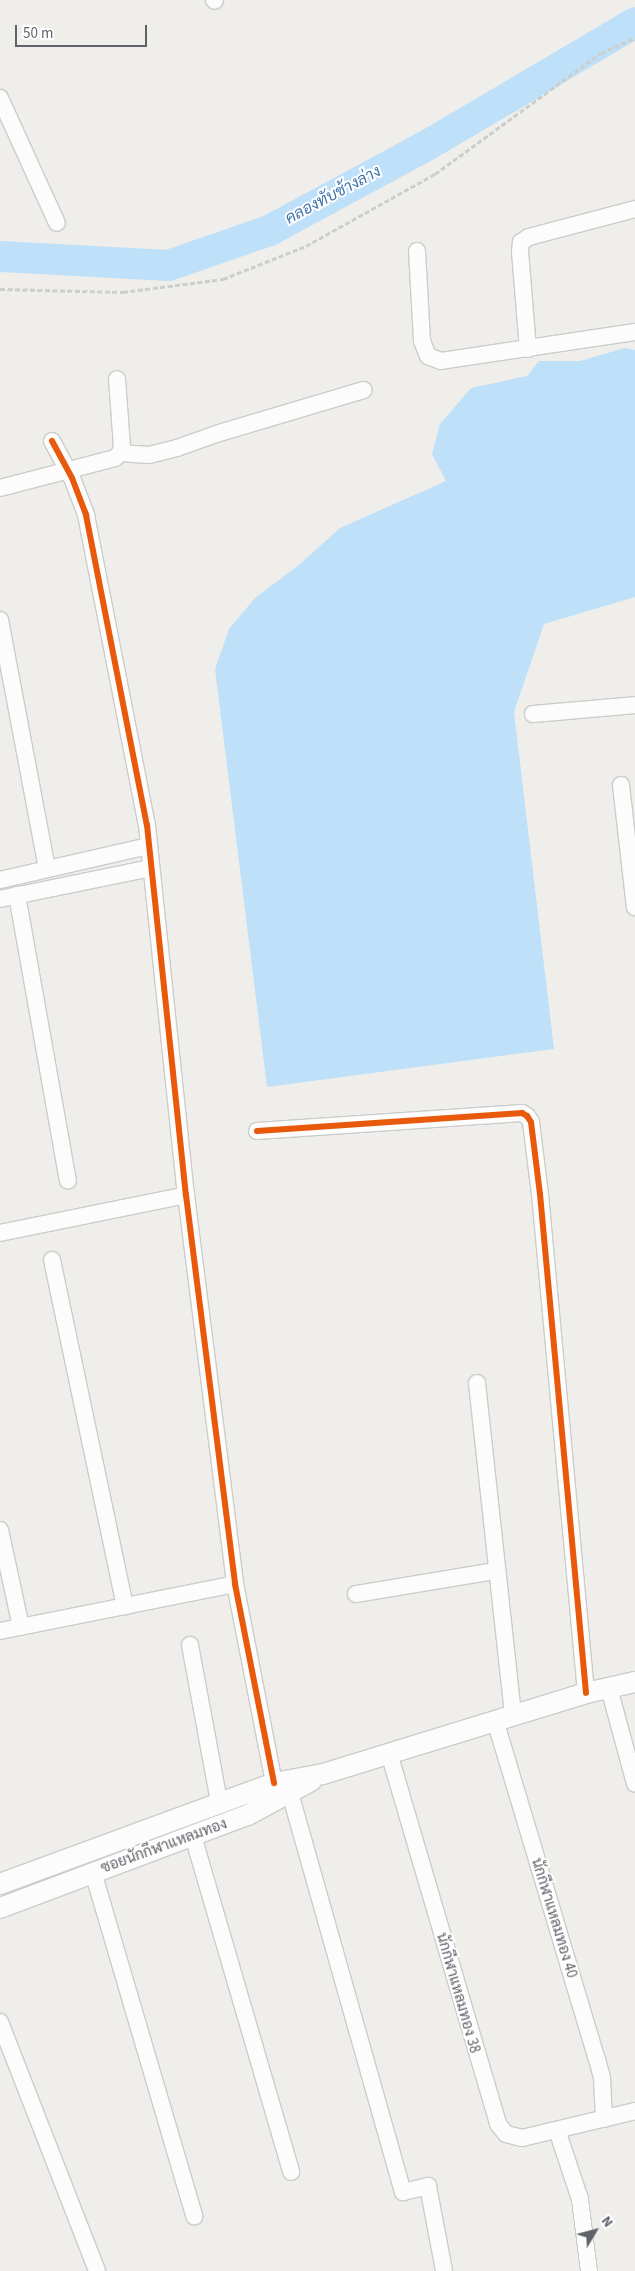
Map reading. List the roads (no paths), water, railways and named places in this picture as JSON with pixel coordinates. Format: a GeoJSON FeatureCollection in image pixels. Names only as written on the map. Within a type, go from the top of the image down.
{"type":"FeatureCollection","features":[{"type":"Feature","properties":{"kind":"street"},"geometry":{"type":"LineString","coordinates":[[0,98],[57,223]]}},
{"type":"Feature","properties":{"kind":"street"},"geometry":{"type":"LineString","coordinates":[[528,349],[520,251],[521,242],[529,238],[635,209]]}},
{"type":"Feature","properties":{"kind":"street"},"geometry":{"type":"LineString","coordinates":[[416,251],[422,341],[428,356],[441,361],[635,332]]}},
{"type":"Feature","properties":{"kind":"street"},"geometry":{"type":"LineString","coordinates":[[0,488],[115,458],[120,453],[122,447],[117,379]]}},
{"type":"Feature","properties":{"kind":"street"},"geometry":{"type":"LineString","coordinates":[[120,453],[149,455],[177,448],[216,434],[364,390]]}},
{"type":"Feature","properties":{"kind":"street"},"geometry":{"type":"LineString","coordinates":[[52,441],[68,471],[86,515],[140,790],[149,846],[186,1195],[235,1584],[282,1788],[403,2192],[428,2186],[444,2271]]}},
{"type":"Feature","properties":{"kind":"street"},"geometry":{"type":"LineString","coordinates":[[0,620],[47,869]]}},
{"type":"Feature","properties":{"kind":"street"},"geometry":{"type":"LineString","coordinates":[[533,714],[635,705]]}},
{"type":"Feature","properties":{"kind":"street"},"geometry":{"type":"LineString","coordinates":[[620,785],[635,907]]}},
{"type":"Feature","properties":{"kind":"street"},"geometry":{"type":"LineString","coordinates":[[0,880],[149,846]]}},
{"type":"Feature","properties":{"kind":"street"},"geometry":{"type":"LineString","coordinates":[[0,899],[151,868]]}},
{"type":"Feature","properties":{"kind":"street"},"geometry":{"type":"LineString","coordinates":[[17,895],[68,1180]]}},
{"type":"Feature","properties":{"kind":"street"},"geometry":{"type":"LineString","coordinates":[[257,1131],[522,1113],[528,1116],[531,1122],[540,1194],[586,1693]]}},
{"type":"Feature","properties":{"kind":"street"},"geometry":{"type":"LineString","coordinates":[[0,1233],[186,1195]]}},
{"type":"Feature","properties":{"kind":"street"},"geometry":{"type":"LineString","coordinates":[[52,1260],[125,1606]]}},
{"type":"Feature","properties":{"kind":"street","name":"นักกีฬาแหลมทอง 40"},"geometry":{"type":"LineString","coordinates":[[477,1383],[495,1571],[504,1717],[602,2078],[604,2118]]}},
{"type":"Feature","properties":{"kind":"street"},"geometry":{"type":"LineString","coordinates":[[0,1530],[21,1627]]}},
{"type":"Feature","properties":{"kind":"street"},"geometry":{"type":"LineString","coordinates":[[356,1594],[495,1571]]}},
{"type":"Feature","properties":{"kind":"street"},"geometry":{"type":"LineString","coordinates":[[0,1631],[235,1584]]}},
{"type":"Feature","properties":{"kind":"street"},"geometry":{"type":"LineString","coordinates":[[190,1645],[219,1802]]}},
{"type":"Feature","properties":{"kind":"street","name":"ซอยนักกีฬาแหลมทอง"},"geometry":{"type":"LineString","coordinates":[[0,1884],[219,1802],[282,1788],[504,1717],[586,1693],[635,1682]]}},
{"type":"Feature","properties":{"kind":"street"},"geometry":{"type":"LineString","coordinates":[[609,1688],[635,1784]]}},
{"type":"Feature","properties":{"kind":"street","name":"นักกีฬาแหลมทอง 38"},"geometry":{"type":"LineString","coordinates":[[389,1753],[498,2124],[506,2134],[522,2138],[635,2110]]}},
{"type":"Feature","properties":{"kind":"street","name":"ซอยนักกีฬาแหลมทอง"},"geometry":{"type":"LineString","coordinates":[[0,1908],[248,1815],[282,1788]]}},
{"type":"Feature","properties":{"kind":"street"},"geometry":{"type":"LineString","coordinates":[[193,1836],[291,2172]]}},
{"type":"Feature","properties":{"kind":"street"},"geometry":{"type":"LineString","coordinates":[[93,1872],[194,2216]]}},
{"type":"Feature","properties":{"kind":"street"},"geometry":{"type":"LineString","coordinates":[[0,2022],[97,2271]]}},
{"type":"Feature","properties":{"kind":"street"},"geometry":{"type":"LineString","coordinates":[[557,2130],[580,2199],[589,2271]]}},
{"type":"Feature","properties":{"kind":"water"},"geometry":{"type":"Polygon","coordinates":[[[625,348],[635,350],[635,597],[544,624],[514,712],[554,1049],[267,1087],[215,669],[229,629],[255,598],[299,565],[340,528],[446,481],[432,454],[440,424],[471,388],[527,376],[539,361],[580,361],[625,348]]]}},
{"type":"Feature","properties":{"kind":"waterway","name":"คลองทับช้างล่าง"},"geometry":{"type":"LineString","coordinates":[[0,256],[168,265],[269,230],[428,144],[635,22]]}}]}
